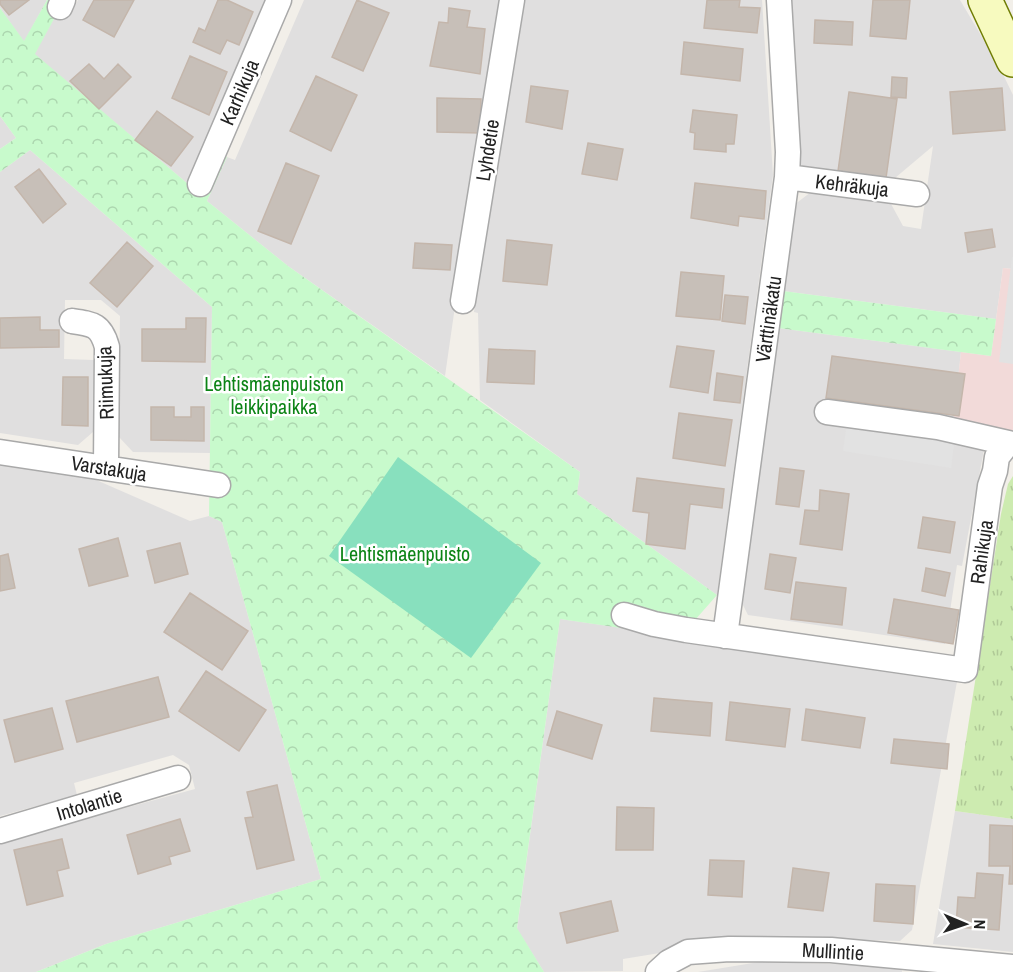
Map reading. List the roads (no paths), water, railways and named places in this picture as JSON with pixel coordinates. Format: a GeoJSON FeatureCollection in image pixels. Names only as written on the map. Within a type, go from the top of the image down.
{"type":"FeatureCollection","features":[{"type":"Feature","properties":{"kind":"street","name":"Karhikuja"},"geometry":{"type":"LineString","coordinates":[[200,184],[279,0]]}},
{"type":"Feature","properties":{"kind":"street","name":"Lyhdetie"},"geometry":{"type":"LineString","coordinates":[[462,301],[512,0]]}},
{"type":"Feature","properties":{"kind":"street","name":"Värttinäkatu"},"geometry":{"type":"LineString","coordinates":[[725,636],[787,177],[788,152],[779,0]]}},
{"type":"Feature","properties":{"kind":"street"},"geometry":{"type":"LineString","coordinates":[[985,0],[1013,60]]}},
{"type":"Feature","properties":{"kind":"street","name":"Kehräkuja"},"geometry":{"type":"LineString","coordinates":[[787,177],[917,194]]}},
{"type":"Feature","properties":{"kind":"street","name":"Riimukuja"},"geometry":{"type":"LineString","coordinates":[[72,321],[98,327],[104,335],[107,347],[106,467]]}},
{"type":"Feature","properties":{"kind":"street"},"geometry":{"type":"LineString","coordinates":[[827,412],[938,428],[1010,444]]}},
{"type":"Feature","properties":{"kind":"street","name":"Rahikuja"},"geometry":{"type":"LineString","coordinates":[[725,636],[965,670],[990,486],[997,457],[1010,444]]}},
{"type":"Feature","properties":{"kind":"street","name":"Varstakuja"},"geometry":{"type":"LineString","coordinates":[[0,452],[218,484]]}},
{"type":"Feature","properties":{"kind":"street"},"geometry":{"type":"LineString","coordinates":[[624,615],[654,624],[725,636]]}},
{"type":"Feature","properties":{"kind":"street","name":"Intolantie"},"geometry":{"type":"LineString","coordinates":[[0,831],[178,778]]}},
{"type":"Feature","properties":{"kind":"street","name":"Mullintie"},"geometry":{"type":"LineString","coordinates":[[658,972],[669,962],[688,952],[729,949],[831,950],[1013,967]]}},
{"type":"Feature","properties":{"kind":"park label","name":"Lehtismäenpuiston leikkipaikka"},"geometry":{"type":"Point","coordinates":[274,394]}},
{"type":"Feature","properties":{"kind":"park label","name":"Lehtismäenpuisto"},"geometry":{"type":"Point","coordinates":[405,553]}}]}
